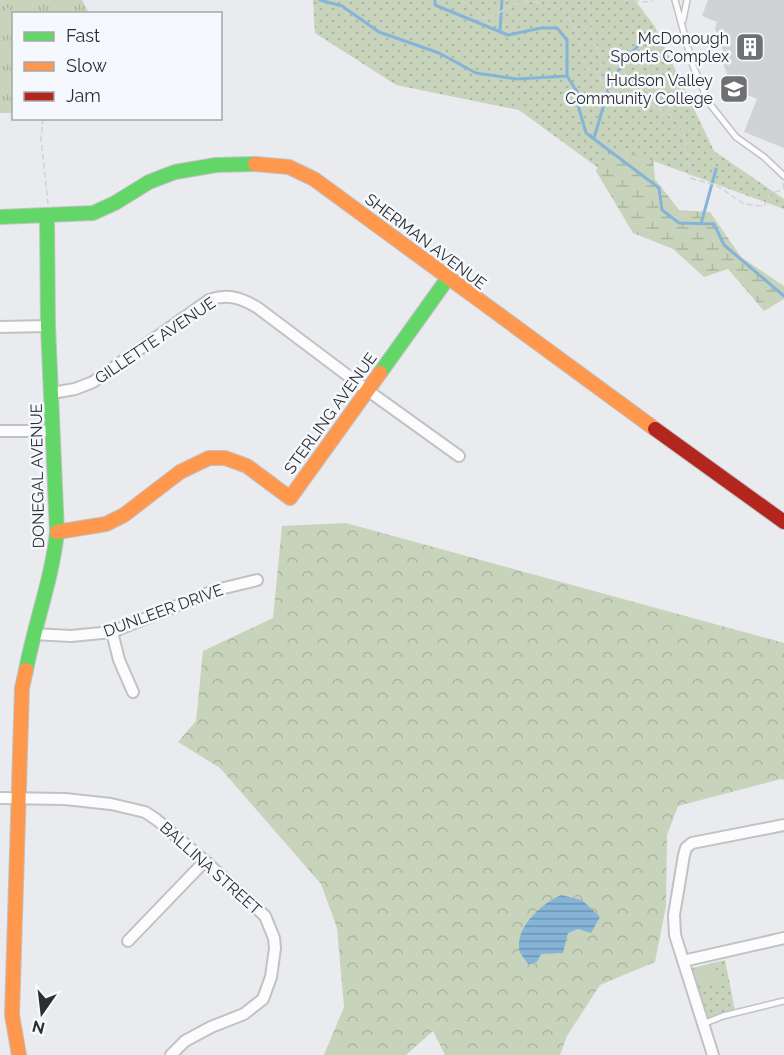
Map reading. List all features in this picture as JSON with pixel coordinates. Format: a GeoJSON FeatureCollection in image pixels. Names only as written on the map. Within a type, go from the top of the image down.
{"type":"FeatureCollection","features":[{"type":"Feature","properties":{"kind":"street","name":"SHERMAN AVENUE"},"geometry":{"type":"LineString","coordinates":[[0,217],[93,213],[108,208],[147,183],[166,174],[184,170],[228,163],[284,166],[314,178],[448,279],[784,522]]}},
{"type":"Feature","properties":{"kind":"street","name":"DONEGAL AVENUE"},"geometry":{"type":"LineString","coordinates":[[19,1055],[12,1015],[22,688],[33,634],[54,563],[57,532],[48,326],[47,216]]}},
{"type":"Feature","properties":{"kind":"street","name":"STERLING AVENUE"},"geometry":{"type":"LineString","coordinates":[[57,532],[106,524],[124,515],[180,472],[209,458],[225,458],[247,466],[290,498],[448,279]]}},
{"type":"Feature","properties":{"kind":"street","name":"GILLETTE AVENUE"},"geometry":{"type":"LineString","coordinates":[[52,393],[75,389],[93,382],[209,300],[219,296],[228,296],[246,300],[258,308],[459,456]]}},
{"type":"Feature","properties":{"kind":"street"},"geometry":{"type":"LineString","coordinates":[[0,327],[48,326]]}},
{"type":"Feature","properties":{"kind":"street"},"geometry":{"type":"LineString","coordinates":[[0,431],[53,431]]}},
{"type":"Feature","properties":{"kind":"street","name":"DUNLEER DRIVE"},"geometry":{"type":"LineString","coordinates":[[33,634],[80,636],[112,632],[216,590],[257,580]]}},
{"type":"Feature","properties":{"kind":"street"},"geometry":{"type":"LineString","coordinates":[[112,632],[119,660],[133,692]]}},
{"type":"Feature","properties":{"kind":"street","name":"BALLINA STREET"},"geometry":{"type":"LineString","coordinates":[[0,798],[65,799],[111,804],[145,812],[158,820],[265,916],[274,938],[275,948],[271,977],[263,999],[244,1014],[211,1027],[194,1037],[171,1055]]}},
{"type":"Feature","properties":{"kind":"street"},"geometry":{"type":"LineString","coordinates":[[713,1055],[674,926],[686,848],[692,843],[784,825]]}},
{"type":"Feature","properties":{"kind":"street"},"geometry":{"type":"LineString","coordinates":[[128,941],[205,861]]}},
{"type":"Feature","properties":{"kind":"street"},"geometry":{"type":"LineString","coordinates":[[683,961],[784,938]]}},
{"type":"Feature","properties":{"kind":"lane"},"geometry":{"type":"LineString","coordinates":[[675,0],[693,66],[709,103],[736,137],[764,157],[784,176]]}},
{"type":"Feature","properties":{"kind":"lane"},"geometry":{"type":"LineString","coordinates":[[682,25],[687,0]]}},
{"type":"Feature","properties":{"kind":"lane"},"geometry":{"type":"LineString","coordinates":[[703,1024],[723,1016],[784,1001]]}},
{"type":"Feature","properties":{"kind":"path"},"geometry":{"type":"LineString","coordinates":[[0,0],[12,15]]}},
{"type":"Feature","properties":{"kind":"path"},"geometry":{"type":"LineString","coordinates":[[461,0],[487,19],[521,1],[537,1],[562,10],[576,30],[585,68],[598,74],[604,89],[633,97],[680,124],[690,178],[716,185],[744,204],[764,206],[771,193],[784,190],[784,182]]}},
{"type":"Feature","properties":{"kind":"path"},"geometry":{"type":"LineString","coordinates":[[588,0],[592,33],[602,64],[598,74]]}},
{"type":"Feature","properties":{"kind":"path"},"geometry":{"type":"LineString","coordinates":[[624,0],[646,2],[652,0]]}},
{"type":"Feature","properties":{"kind":"path"},"geometry":{"type":"LineString","coordinates":[[43,120],[41,139],[48,200],[47,216]]}},
{"type":"Feature","properties":{"kind":"green space"},"geometry":{"type":"Polygon","coordinates":[[[0,0],[82,0],[88,12],[12,12],[12,113],[0,113],[0,0]]]}},
{"type":"Feature","properties":{"kind":"green space"},"geometry":{"type":"Polygon","coordinates":[[[313,0],[635,0],[655,27],[714,151],[784,199],[784,209],[618,148],[601,170],[519,110],[396,85],[315,33],[313,0]]]}},
{"type":"Feature","properties":{"kind":"green space"},"geometry":{"type":"Polygon","coordinates":[[[616,118],[652,148],[655,179],[679,210],[710,212],[741,257],[784,286],[784,299],[764,311],[728,269],[704,277],[673,249],[633,233],[596,171],[616,118]]]}},
{"type":"Feature","properties":{"kind":"green space"},"geometry":{"type":"Polygon","coordinates":[[[346,523],[784,643],[784,780],[678,806],[667,835],[666,906],[655,962],[600,985],[567,1036],[560,1055],[445,1055],[433,1031],[406,1055],[324,1055],[344,1007],[337,928],[321,884],[220,768],[178,742],[196,721],[203,651],[273,618],[282,526],[346,523]]]}},
{"type":"Feature","properties":{"kind":"green space"},"geometry":{"type":"Polygon","coordinates":[[[725,960],[735,1010],[708,1019],[692,968],[725,960]]]}},
{"type":"Feature","properties":{"kind":"green space"},"geometry":{"type":"Polygon","coordinates":[[[713,964],[719,982],[702,988],[695,970],[713,964]]]}},
{"type":"Feature","properties":{"kind":"water"},"geometry":{"type":"Polygon","coordinates":[[[561,895],[582,900],[600,917],[591,933],[578,929],[568,933],[563,953],[541,954],[537,962],[528,964],[519,950],[523,930],[533,915],[561,895]]]}},
{"type":"Feature","properties":{"kind":"building"},"geometry":{"type":"Polygon","coordinates":[[[708,0],[784,0],[784,148],[744,132],[757,99],[733,89],[722,61],[724,53],[715,29],[717,22],[702,16],[708,0]]]}},
{"type":"Feature","properties":{"kind":"waterway"},"geometry":{"type":"LineString","coordinates":[[320,0],[342,6],[379,32],[439,53],[476,73],[517,79],[567,76]]}},
{"type":"Feature","properties":{"kind":"waterway"},"geometry":{"type":"LineString","coordinates":[[435,0],[435,5],[508,35],[541,28],[557,28],[567,40],[567,76],[581,98],[578,105],[586,133],[659,188],[662,210],[679,223],[714,224],[724,245],[784,296]]}},
{"type":"Feature","properties":{"kind":"waterway"},"geometry":{"type":"LineString","coordinates":[[500,31],[502,0]]}},
{"type":"Feature","properties":{"kind":"waterway"},"geometry":{"type":"LineString","coordinates":[[594,138],[609,87],[625,59],[641,43]]}},
{"type":"Feature","properties":{"kind":"waterway"},"geometry":{"type":"LineString","coordinates":[[701,224],[716,169]]}},
{"type":"Feature","properties":{"kind":"traffic: fast"},"geometry":{"type":"LineString","coordinates":[[0,217],[93,213],[115,203],[149,182],[175,172],[216,165],[255,164]]}},
{"type":"Feature","properties":{"kind":"traffic: fast"},"geometry":{"type":"LineString","coordinates":[[26,670],[51,567],[57,532],[48,326],[47,216]]}},
{"type":"Feature","properties":{"kind":"traffic: fast"},"geometry":{"type":"LineString","coordinates":[[380,373],[448,278]]}},
{"type":"Feature","properties":{"kind":"traffic: slow"},"geometry":{"type":"LineString","coordinates":[[255,164],[289,167],[314,179],[655,429]]}},
{"type":"Feature","properties":{"kind":"traffic: slow"},"geometry":{"type":"LineString","coordinates":[[57,532],[106,524],[124,515],[180,472],[209,458],[225,458],[247,466],[290,498],[380,373]]}},
{"type":"Feature","properties":{"kind":"traffic: slow"},"geometry":{"type":"LineString","coordinates":[[19,1055],[12,1015],[22,688],[26,670]]}},
{"type":"Feature","properties":{"kind":"traffic: jam"},"geometry":{"type":"LineString","coordinates":[[655,429],[784,522]]}},
{"type":"Feature","properties":{"kind":"place","name":"McDonough Sports Complex"},"geometry":{"type":"Point","coordinates":[750,47]}},
{"type":"Feature","properties":{"kind":"place","name":"Hudson Valley Community College"},"geometry":{"type":"Point","coordinates":[734,89]}}]}
